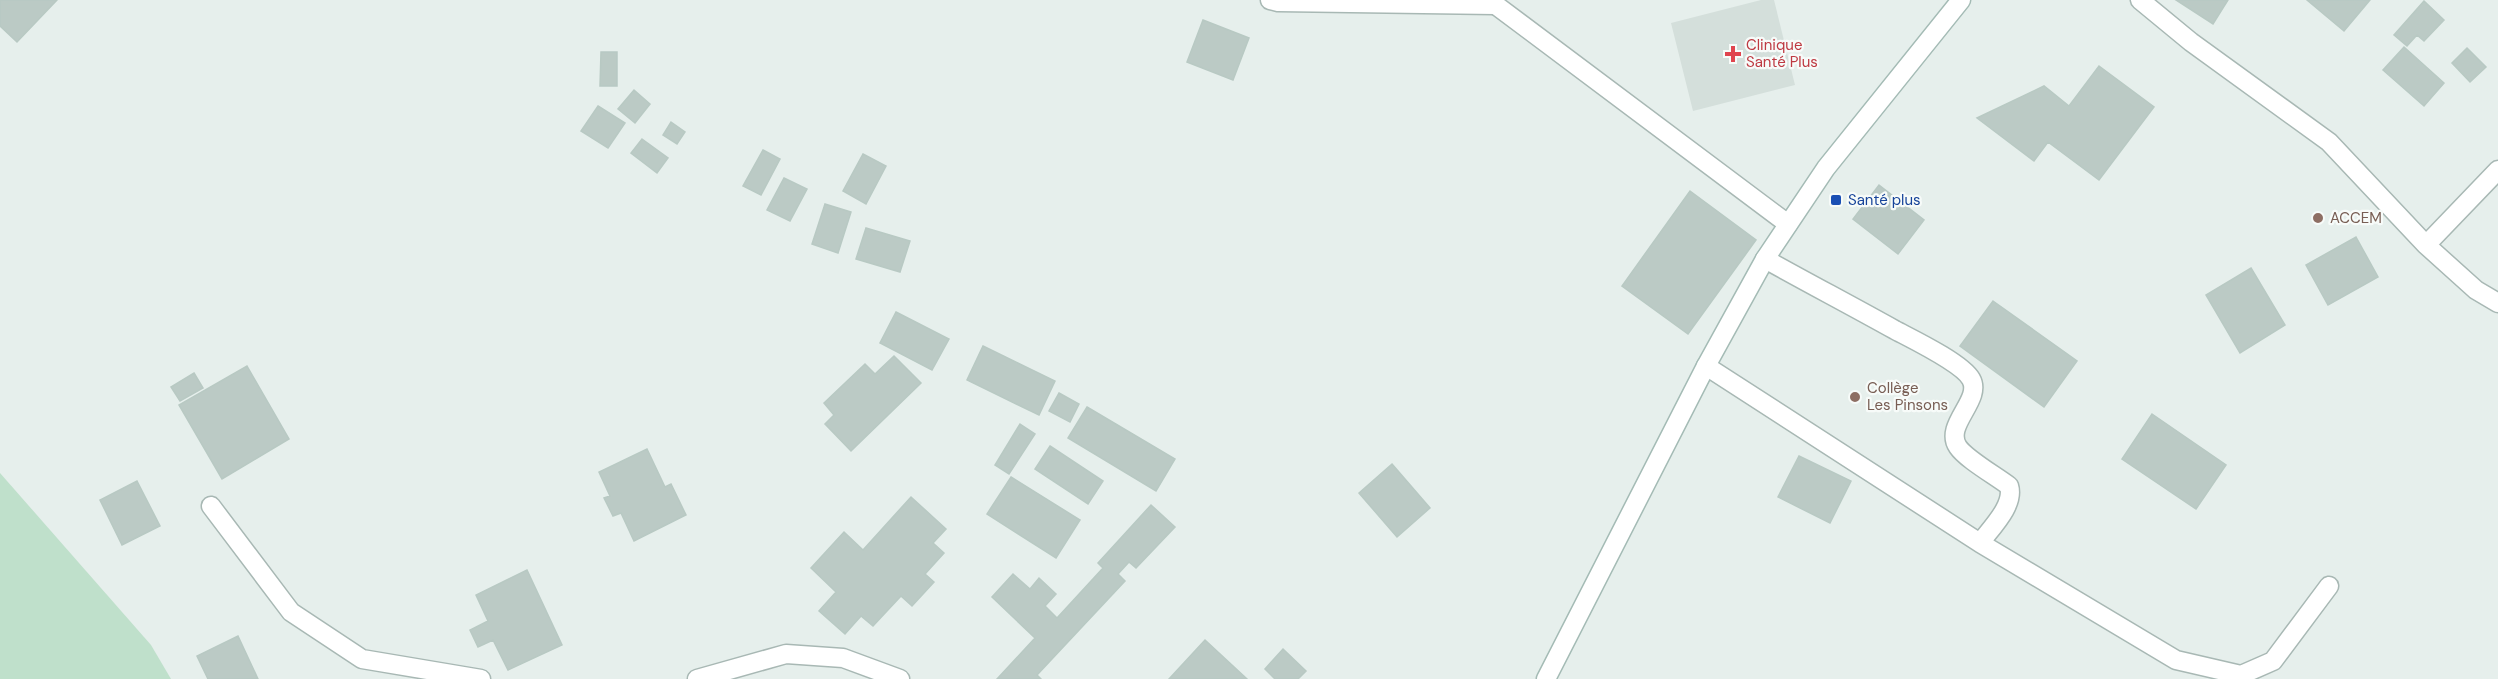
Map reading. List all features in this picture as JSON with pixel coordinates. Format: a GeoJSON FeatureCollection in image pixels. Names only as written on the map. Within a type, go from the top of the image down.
{"type":"FeatureCollection","features":[{"type":"Feature","properties":{"kind":"street"},"geometry":{"type":"LineString","coordinates":[[1270,0],[1278,2],[1492,2],[1788,224]]}},
{"type":"Feature","properties":{"kind":"street"},"geometry":{"type":"LineString","coordinates":[[1546,679],[1706,366],[1765,259],[1827,168],[1961,0]]}},
{"type":"Feature","properties":{"kind":"street"},"geometry":{"type":"LineString","coordinates":[[2140,0],[2191,42],[2329,142],[2426,245],[2476,290],[2498,303]]}},
{"type":"Feature","properties":{"kind":"street"},"geometry":{"type":"LineString","coordinates":[[2426,245],[2498,170]]}},
{"type":"Feature","properties":{"kind":"street"},"geometry":{"type":"LineString","coordinates":[[1765,259],[1933,351],[1967,373],[1973,382],[1974,390],[1959,420],[1954,438],[1964,454],[2009,486],[2012,494],[2009,502],[1980,543]]}},
{"type":"Feature","properties":{"kind":"street"},"geometry":{"type":"LineString","coordinates":[[1706,366],[1980,543],[2176,660],[2241,675],[2273,661],[2329,586]]}},
{"type":"Feature","properties":{"kind":"street"},"geometry":{"type":"LineString","coordinates":[[212,506],[291,612],[362,659],[481,679]]}},
{"type":"Feature","properties":{"kind":"street"},"geometry":{"type":"LineString","coordinates":[[697,679],[786,654],[843,658],[900,679]]}},
{"type":"Feature","properties":{"kind":"shaded area","name":"Clinique Santé Plus"},"geometry":{"type":"Polygon","coordinates":[[[1761,0],[1774,0],[1795,85],[1693,111],[1671,23],[1761,0]]]}},
{"type":"Feature","properties":{"kind":"green space"},"geometry":{"type":"Polygon","coordinates":[[[0,473],[151,645],[171,679],[0,679],[0,473]]]}},
{"type":"Feature","properties":{"kind":"building"},"geometry":{"type":"Polygon","coordinates":[[[0,0],[57,0],[17,42],[0,26],[0,0]]]}},
{"type":"Feature","properties":{"kind":"building"},"geometry":{"type":"Polygon","coordinates":[[[2176,0],[2228,0],[2213,24],[2176,0]]]}},
{"type":"Feature","properties":{"kind":"building"},"geometry":{"type":"Polygon","coordinates":[[[2307,0],[2370,0],[2344,31],[2307,0]]]}},
{"type":"Feature","properties":{"kind":"building"},"geometry":{"type":"Polygon","coordinates":[[[2424,1],[2444,20],[2424,41],[2417,35],[2407,46],[2394,35],[2424,1]]]}},
{"type":"Feature","properties":{"kind":"building"},"geometry":{"type":"Polygon","coordinates":[[[1203,20],[1249,38],[1233,80],[1187,62],[1203,20]]]}},
{"type":"Feature","properties":{"kind":"building"},"geometry":{"type":"Polygon","coordinates":[[[2404,47],[2444,83],[2424,106],[2383,70],[2404,47]]]}},
{"type":"Feature","properties":{"kind":"building"},"geometry":{"type":"Polygon","coordinates":[[[2467,48],[2486,67],[2470,82],[2452,63],[2467,48]]]}},
{"type":"Feature","properties":{"kind":"building"},"geometry":{"type":"Polygon","coordinates":[[[601,52],[617,52],[617,86],[600,86],[601,52]]]}},
{"type":"Feature","properties":{"kind":"building"},"geometry":{"type":"Polygon","coordinates":[[[2099,66],[2154,107],[2099,180],[2048,142],[2034,161],[1977,118],[2044,86],[2069,106],[2099,66]]]}},
{"type":"Feature","properties":{"kind":"building"},"geometry":{"type":"Polygon","coordinates":[[[634,90],[650,104],[635,123],[618,109],[634,90]]]}},
{"type":"Feature","properties":{"kind":"building"},"geometry":{"type":"Polygon","coordinates":[[[598,106],[625,123],[608,148],[581,131],[598,106]]]}},
{"type":"Feature","properties":{"kind":"building"},"geometry":{"type":"Polygon","coordinates":[[[671,122],[685,132],[677,144],[663,135],[671,122]]]}},
{"type":"Feature","properties":{"kind":"building"},"geometry":{"type":"Polygon","coordinates":[[[642,139],[668,158],[657,173],[631,153],[642,139]]]}},
{"type":"Feature","properties":{"kind":"building"},"geometry":{"type":"Polygon","coordinates":[[[763,150],[780,159],[761,195],[743,186],[763,150]]]}},
{"type":"Feature","properties":{"kind":"building"},"geometry":{"type":"Polygon","coordinates":[[[863,154],[886,166],[866,204],[843,191],[863,154]]]}},
{"type":"Feature","properties":{"kind":"building"},"geometry":{"type":"Polygon","coordinates":[[[784,178],[807,189],[790,221],[767,210],[784,178]]]}},
{"type":"Feature","properties":{"kind":"building"},"geometry":{"type":"Polygon","coordinates":[[[1879,185],[1924,220],[1898,254],[1853,219],[1879,185]]]}},
{"type":"Feature","properties":{"kind":"building"},"geometry":{"type":"Polygon","coordinates":[[[1690,191],[1756,240],[1688,334],[1622,286],[1690,191]]]}},
{"type":"Feature","properties":{"kind":"building"},"geometry":{"type":"Polygon","coordinates":[[[825,204],[851,212],[838,253],[812,244],[825,204]]]}},
{"type":"Feature","properties":{"kind":"building"},"geometry":{"type":"Polygon","coordinates":[[[866,228],[910,241],[900,272],[856,259],[866,228]]]}},
{"type":"Feature","properties":{"kind":"building"},"geometry":{"type":"Polygon","coordinates":[[[2356,237],[2378,277],[2328,305],[2306,265],[2356,237]]]}},
{"type":"Feature","properties":{"kind":"building"},"geometry":{"type":"Polygon","coordinates":[[[2251,268],[2285,325],[2240,353],[2206,295],[2251,268]]]}},
{"type":"Feature","properties":{"kind":"building"},"geometry":{"type":"Polygon","coordinates":[[[1993,301],[2077,361],[2044,407],[1960,346],[1993,301]]]}},
{"type":"Feature","properties":{"kind":"building"},"geometry":{"type":"Polygon","coordinates":[[[896,312],[949,339],[932,370],[880,343],[896,312]]]}},
{"type":"Feature","properties":{"kind":"building"},"geometry":{"type":"Polygon","coordinates":[[[983,346],[1055,381],[1039,415],[967,380],[983,346]]]}},
{"type":"Feature","properties":{"kind":"building"},"geometry":{"type":"Polygon","coordinates":[[[894,356],[921,383],[851,451],[825,424],[834,415],[824,403],[865,364],[875,374],[894,356]]]}},
{"type":"Feature","properties":{"kind":"building"},"geometry":{"type":"Polygon","coordinates":[[[247,366],[289,439],[222,479],[179,405],[247,366]]]}},
{"type":"Feature","properties":{"kind":"building"},"geometry":{"type":"Polygon","coordinates":[[[194,373],[203,388],[180,401],[171,387],[194,373]]]}},
{"type":"Feature","properties":{"kind":"building"},"geometry":{"type":"Polygon","coordinates":[[[1059,393],[1079,404],[1070,422],[1049,411],[1059,393]]]}},
{"type":"Feature","properties":{"kind":"building"},"geometry":{"type":"Polygon","coordinates":[[[1087,407],[1175,459],[1156,491],[1068,438],[1087,407]]]}},
{"type":"Feature","properties":{"kind":"building"},"geometry":{"type":"Polygon","coordinates":[[[2152,414],[2226,465],[2196,509],[2122,459],[2152,414]]]}},
{"type":"Feature","properties":{"kind":"building"},"geometry":{"type":"Polygon","coordinates":[[[1020,424],[1035,434],[1009,474],[995,465],[1020,424]]]}},
{"type":"Feature","properties":{"kind":"building"},"geometry":{"type":"Polygon","coordinates":[[[1050,446],[1103,481],[1088,504],[1035,469],[1050,446]]]}},
{"type":"Feature","properties":{"kind":"building"},"geometry":{"type":"Polygon","coordinates":[[[647,449],[665,487],[671,484],[686,515],[634,541],[621,513],[613,516],[604,498],[610,496],[599,472],[647,449]]]}},
{"type":"Feature","properties":{"kind":"building"},"geometry":{"type":"Polygon","coordinates":[[[1799,456],[1851,481],[1830,523],[1778,497],[1799,456]]]}},
{"type":"Feature","properties":{"kind":"building"},"geometry":{"type":"Polygon","coordinates":[[[1392,464],[1430,508],[1397,537],[1359,493],[1392,464]]]}},
{"type":"Feature","properties":{"kind":"building"},"geometry":{"type":"Polygon","coordinates":[[[1011,477],[1080,520],[1056,558],[987,514],[1011,477]]]}},
{"type":"Feature","properties":{"kind":"building"},"geometry":{"type":"Polygon","coordinates":[[[137,481],[160,526],[122,545],[100,500],[137,481]]]}},
{"type":"Feature","properties":{"kind":"building"},"geometry":{"type":"Polygon","coordinates":[[[911,497],[946,529],[933,543],[944,553],[925,574],[934,582],[912,606],[901,596],[873,626],[861,616],[845,634],[819,611],[836,592],[811,568],[844,532],[863,550],[911,497]]]}},
{"type":"Feature","properties":{"kind":"building"},"geometry":{"type":"Polygon","coordinates":[[[1151,505],[1175,527],[1136,568],[1129,562],[1118,574],[1125,581],[1037,675],[1041,679],[997,679],[1035,638],[992,597],[1013,574],[1030,589],[1039,578],[1056,594],[1045,606],[1057,618],[1103,568],[1098,563],[1151,505]]]}},
{"type":"Feature","properties":{"kind":"building"},"geometry":{"type":"Polygon","coordinates":[[[527,570],[562,645],[508,670],[493,640],[478,647],[470,630],[488,621],[476,595],[527,570]]]}},
{"type":"Feature","properties":{"kind":"building"},"geometry":{"type":"Polygon","coordinates":[[[238,636],[258,679],[208,679],[197,656],[238,636]]]}},
{"type":"Feature","properties":{"kind":"building"},"geometry":{"type":"Polygon","coordinates":[[[1205,640],[1247,679],[1169,679],[1205,640]]]}},
{"type":"Feature","properties":{"kind":"building"},"geometry":{"type":"Polygon","coordinates":[[[1283,649],[1306,671],[1298,679],[1275,679],[1265,669],[1283,649]]]}},
{"type":"Feature","properties":{"kind":"place","name":"Clinique Santé Plus"},"geometry":{"type":"Point","coordinates":[1733,54]}},
{"type":"Feature","properties":{"kind":"place","name":"Santé plus"},"geometry":{"type":"Point","coordinates":[1836,200]}},
{"type":"Feature","properties":{"kind":"place","name":"ACCEM"},"geometry":{"type":"Point","coordinates":[2318,218]}},
{"type":"Feature","properties":{"kind":"place","name":"Collège Les Pinsons"},"geometry":{"type":"Point","coordinates":[1855,397]}}]}
